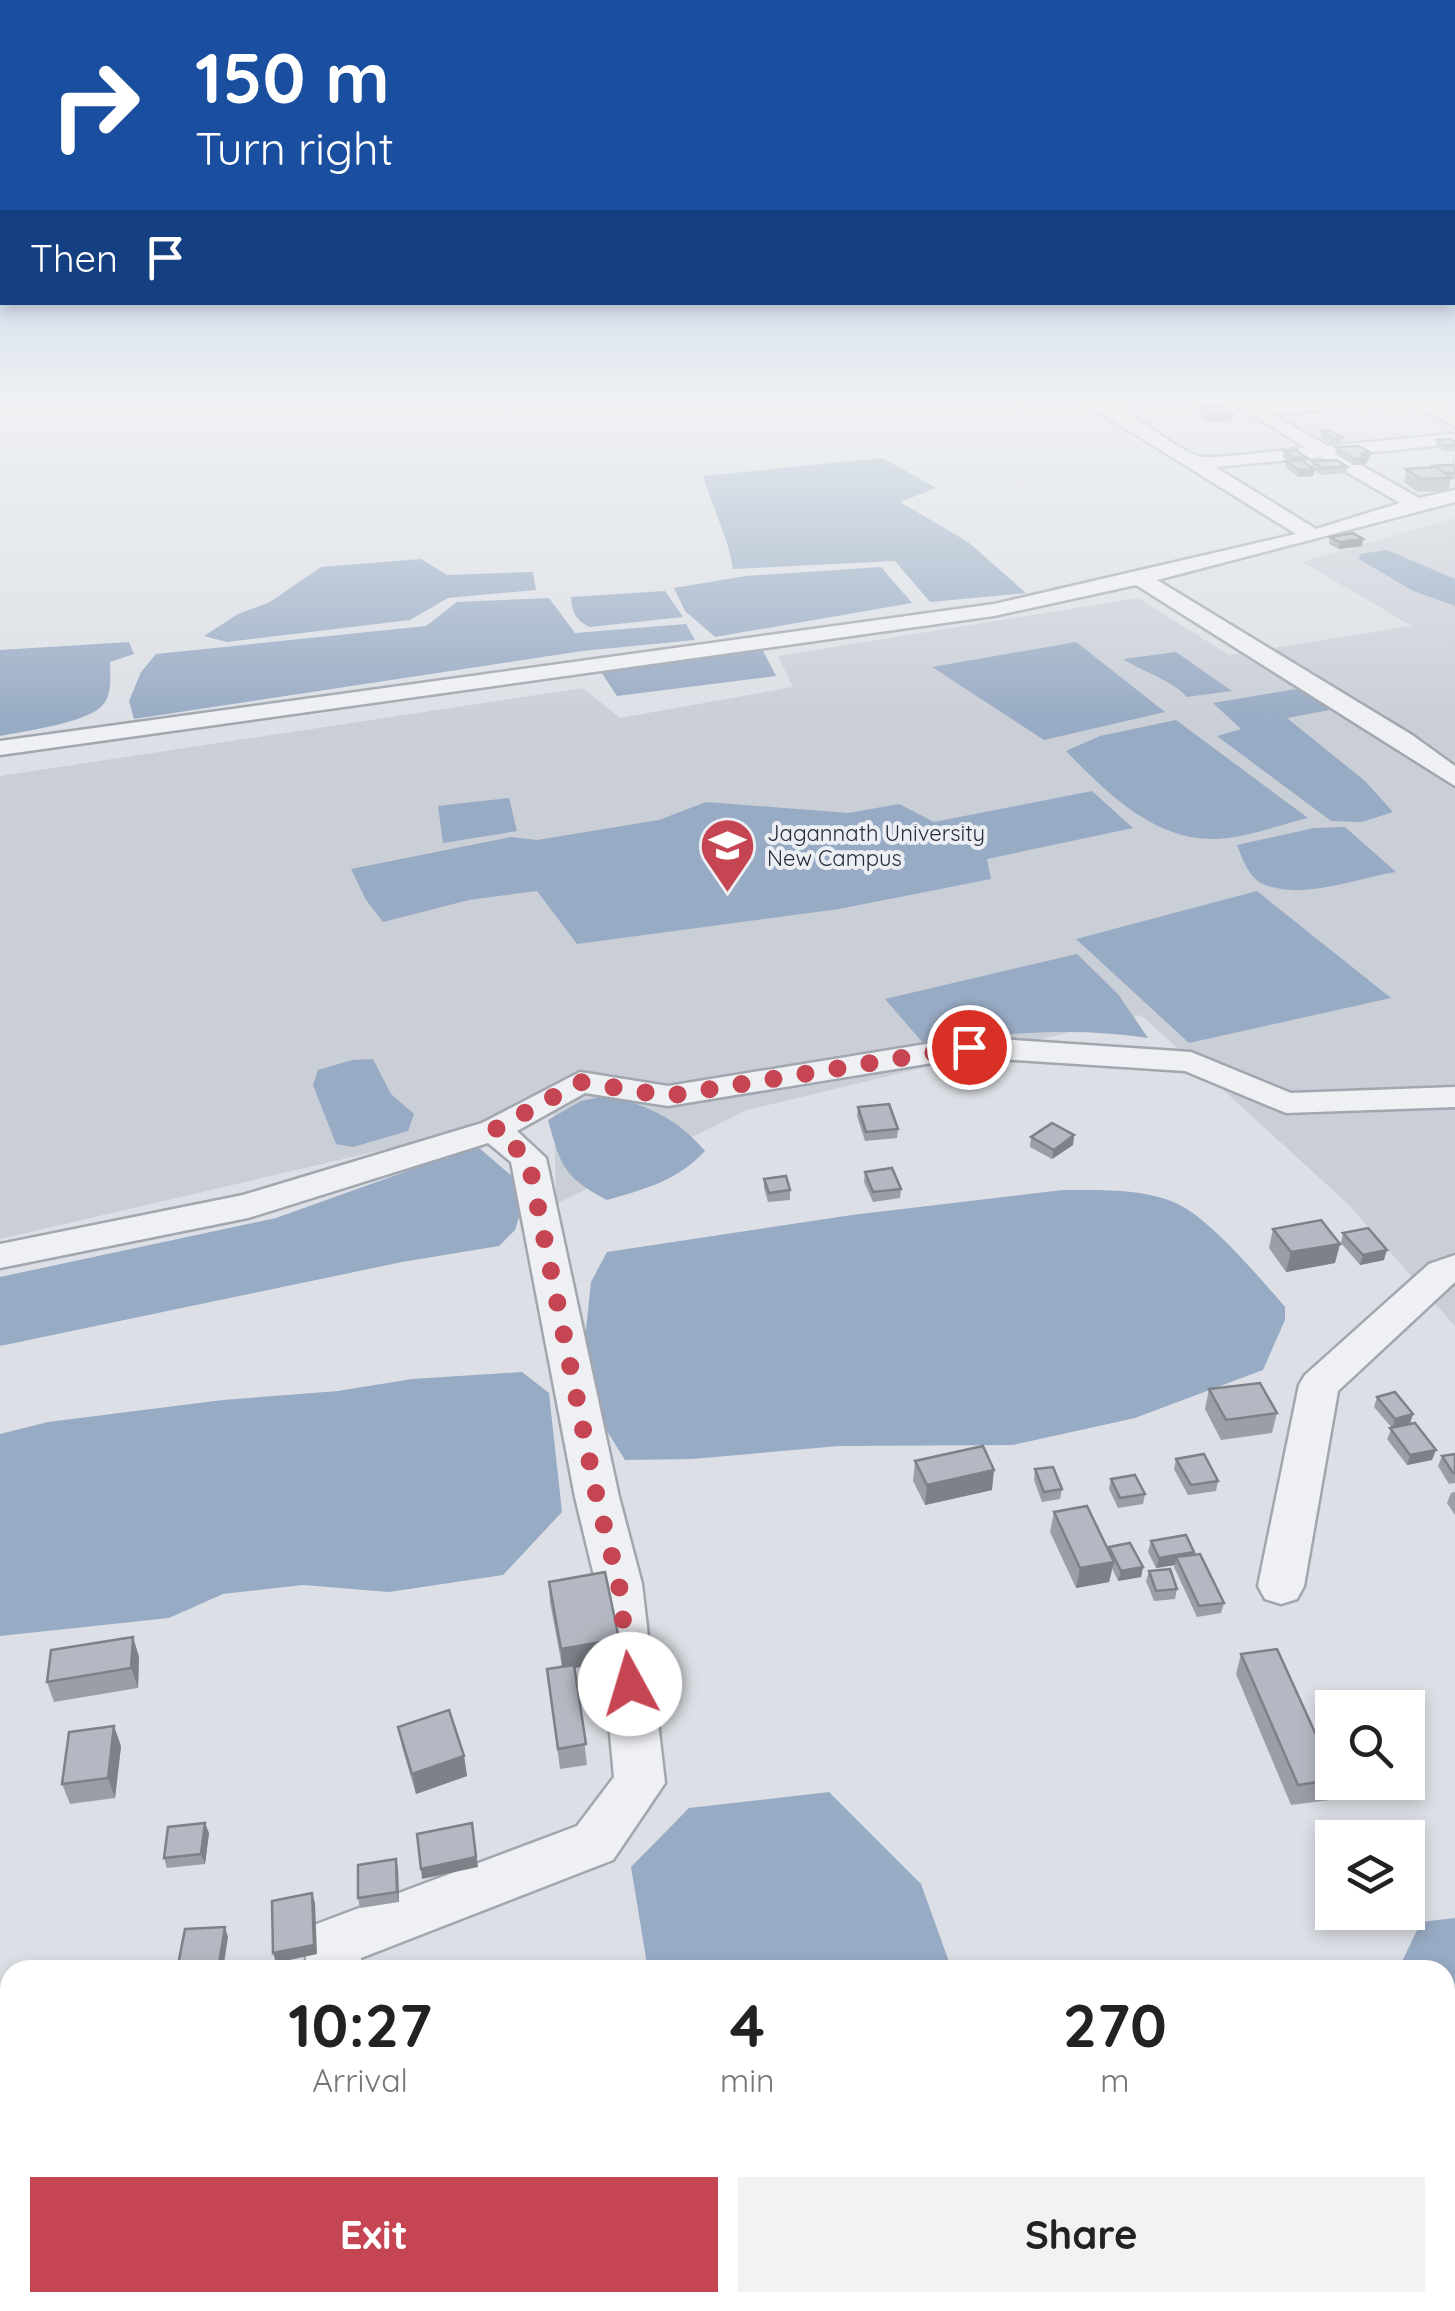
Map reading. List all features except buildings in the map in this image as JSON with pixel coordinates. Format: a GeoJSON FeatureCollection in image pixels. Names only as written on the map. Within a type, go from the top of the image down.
{"type":"FeatureCollection","features":[{"type":"Feature","properties":{"kind":"street"},"geometry":{"type":"LineString","coordinates":[[1267,508],[1312,536]]}},
{"type":"Feature","properties":{"kind":"street"},"geometry":{"type":"LineString","coordinates":[[0,748],[994,610],[1141,579],[1312,536],[1401,508]]}},
{"type":"Feature","properties":{"kind":"street"},"geometry":{"type":"LineString","coordinates":[[1141,579],[1403,740],[1455,778]]}},
{"type":"Feature","properties":{"kind":"street"},"geometry":{"type":"LineString","coordinates":[[0,1256],[248,1206],[494,1130],[580,1082],[668,1096],[969,1047],[1191,1062],[1286,1102],[1455,1097]]}},
{"type":"Feature","properties":{"kind":"street"},"geometry":{"type":"LineString","coordinates":[[334,1960],[334,1943],[595,1843],[640,1784],[619,1584],[597,1498],[528,1158],[494,1130]]}},
{"type":"Feature","properties":{"kind":"street"},"geometry":{"type":"LineString","coordinates":[[1281,1586],[1318,1384],[1442,1273],[1455,1268]]}},
{"type":"Feature","properties":{"kind":"shaded area","name":"Jagannath University New Campus"},"geometry":{"type":"Polygon","coordinates":[[[1455,518],[1455,1326],[1348,1204],[1141,1015],[747,1110],[556,1204],[554,1110],[0,1239],[0,776],[583,688],[620,718],[793,687],[778,656],[1138,598],[1229,655],[1412,626],[1302,562],[1455,518]]]}},
{"type":"Feature","properties":{"kind":"water"},"geometry":{"type":"Polygon","coordinates":[[[714,508],[910,508],[968,542],[1026,593],[930,602],[895,561],[733,569],[714,508]]]}},
{"type":"Feature","properties":{"kind":"water"},"geometry":{"type":"Polygon","coordinates":[[[1387,550],[1455,579],[1455,606],[1413,591],[1359,559],[1360,554],[1387,550]]]}},
{"type":"Feature","properties":{"kind":"water"},"geometry":{"type":"Polygon","coordinates":[[[421,559],[447,575],[533,572],[536,590],[448,598],[410,620],[227,642],[204,636],[238,614],[270,602],[321,567],[421,559]]]}},
{"type":"Feature","properties":{"kind":"water"},"geometry":{"type":"Polygon","coordinates":[[[881,567],[912,603],[715,637],[685,611],[674,588],[746,576],[881,567]]]}},
{"type":"Feature","properties":{"kind":"water"},"geometry":{"type":"Polygon","coordinates":[[[665,591],[683,617],[590,627],[581,622],[572,607],[571,597],[665,591]]]}},
{"type":"Feature","properties":{"kind":"water"},"geometry":{"type":"Polygon","coordinates":[[[549,598],[575,633],[686,624],[695,640],[582,651],[134,719],[129,701],[141,672],[156,654],[426,626],[457,602],[549,598]]]}},
{"type":"Feature","properties":{"kind":"water"},"geometry":{"type":"Polygon","coordinates":[[[129,642],[134,654],[110,662],[109,692],[101,707],[67,722],[0,736],[0,650],[129,642]]]}},
{"type":"Feature","properties":{"kind":"water"},"geometry":{"type":"Polygon","coordinates":[[[1076,642],[1165,712],[1044,740],[932,667],[1076,642]]]}},
{"type":"Feature","properties":{"kind":"water"},"geometry":{"type":"Polygon","coordinates":[[[761,647],[776,676],[617,696],[601,672],[761,647]]]}},
{"type":"Feature","properties":{"kind":"water"},"geometry":{"type":"Polygon","coordinates":[[[1176,652],[1232,691],[1187,697],[1123,659],[1176,652]]]}},
{"type":"Feature","properties":{"kind":"water"},"geometry":{"type":"Polygon","coordinates":[[[1302,688],[1335,709],[1287,718],[1365,781],[1393,812],[1362,822],[1331,821],[1217,736],[1241,729],[1213,703],[1302,688]]]}},
{"type":"Feature","properties":{"kind":"water"},"geometry":{"type":"Polygon","coordinates":[[[1176,720],[1308,818],[1227,838],[1172,832],[1133,811],[1066,751],[1100,736],[1176,720]]]}},
{"type":"Feature","properties":{"kind":"water"},"geometry":{"type":"Polygon","coordinates":[[[1092,791],[1133,828],[987,859],[991,879],[839,909],[577,944],[537,891],[469,900],[383,922],[366,900],[351,869],[511,837],[537,840],[659,820],[706,802],[848,813],[899,804],[934,822],[1092,791]]]}},
{"type":"Feature","properties":{"kind":"water"},"geometry":{"type":"Polygon","coordinates":[[[509,798],[517,831],[443,843],[438,806],[509,798]]]}},
{"type":"Feature","properties":{"kind":"water"},"geometry":{"type":"Polygon","coordinates":[[[1345,827],[1396,872],[1329,887],[1278,889],[1254,877],[1237,845],[1314,828],[1345,827]]]}},
{"type":"Feature","properties":{"kind":"water"},"geometry":{"type":"Polygon","coordinates":[[[1257,891],[1391,998],[1189,1043],[1076,939],[1257,891]]]}},
{"type":"Feature","properties":{"kind":"water"},"geometry":{"type":"Polygon","coordinates":[[[1077,954],[1118,994],[1148,1038],[1063,1032],[923,1043],[885,999],[1077,954]]]}},
{"type":"Feature","properties":{"kind":"water"},"geometry":{"type":"Polygon","coordinates":[[[373,1059],[391,1094],[414,1114],[408,1131],[353,1147],[336,1144],[313,1085],[318,1070],[352,1060],[373,1059]]]}},
{"type":"Feature","properties":{"kind":"water"},"geometry":{"type":"Polygon","coordinates":[[[610,1095],[662,1116],[684,1130],[705,1151],[683,1170],[647,1188],[607,1200],[593,1192],[566,1169],[548,1120],[581,1101],[610,1095]]]}},
{"type":"Feature","properties":{"kind":"water"},"geometry":{"type":"Polygon","coordinates":[[[477,1146],[513,1177],[522,1207],[515,1230],[499,1246],[402,1262],[0,1346],[0,1277],[276,1218],[477,1146]]]}},
{"type":"Feature","properties":{"kind":"water"},"geometry":{"type":"Polygon","coordinates":[[[1063,1190],[1151,1195],[1178,1204],[1205,1222],[1285,1307],[1285,1320],[1263,1370],[1135,1418],[1013,1445],[839,1446],[692,1459],[625,1460],[587,1399],[583,1358],[591,1282],[607,1252],[852,1215],[1063,1190]]]}},
{"type":"Feature","properties":{"kind":"water"},"geometry":{"type":"Polygon","coordinates":[[[522,1372],[549,1393],[562,1512],[503,1575],[389,1592],[303,1585],[223,1594],[169,1618],[0,1636],[0,1434],[48,1422],[223,1400],[338,1391],[412,1379],[522,1372]]]}},
{"type":"Feature","properties":{"kind":"water"},"geometry":{"type":"Polygon","coordinates":[[[829,1792],[921,1884],[948,1960],[646,1960],[631,1867],[689,1808],[829,1792]]]}},
{"type":"Feature","properties":{"kind":"water"},"geometry":{"type":"Polygon","coordinates":[[[1455,1918],[1455,1960],[1403,1960],[1417,1930],[1425,1930],[1425,1922],[1455,1918]]]}},
{"type":"Feature","properties":{"kind":"place","name":"Jagannath University New Campus"},"geometry":{"type":"Point","coordinates":[728,895]}},
{"type":"Feature","properties":{"kind":"route"},"geometry":{"type":"LineString","coordinates":[[630,1684],[619,1584],[597,1498],[528,1158],[494,1130],[580,1082],[668,1096],[969,1047]]}}]}
